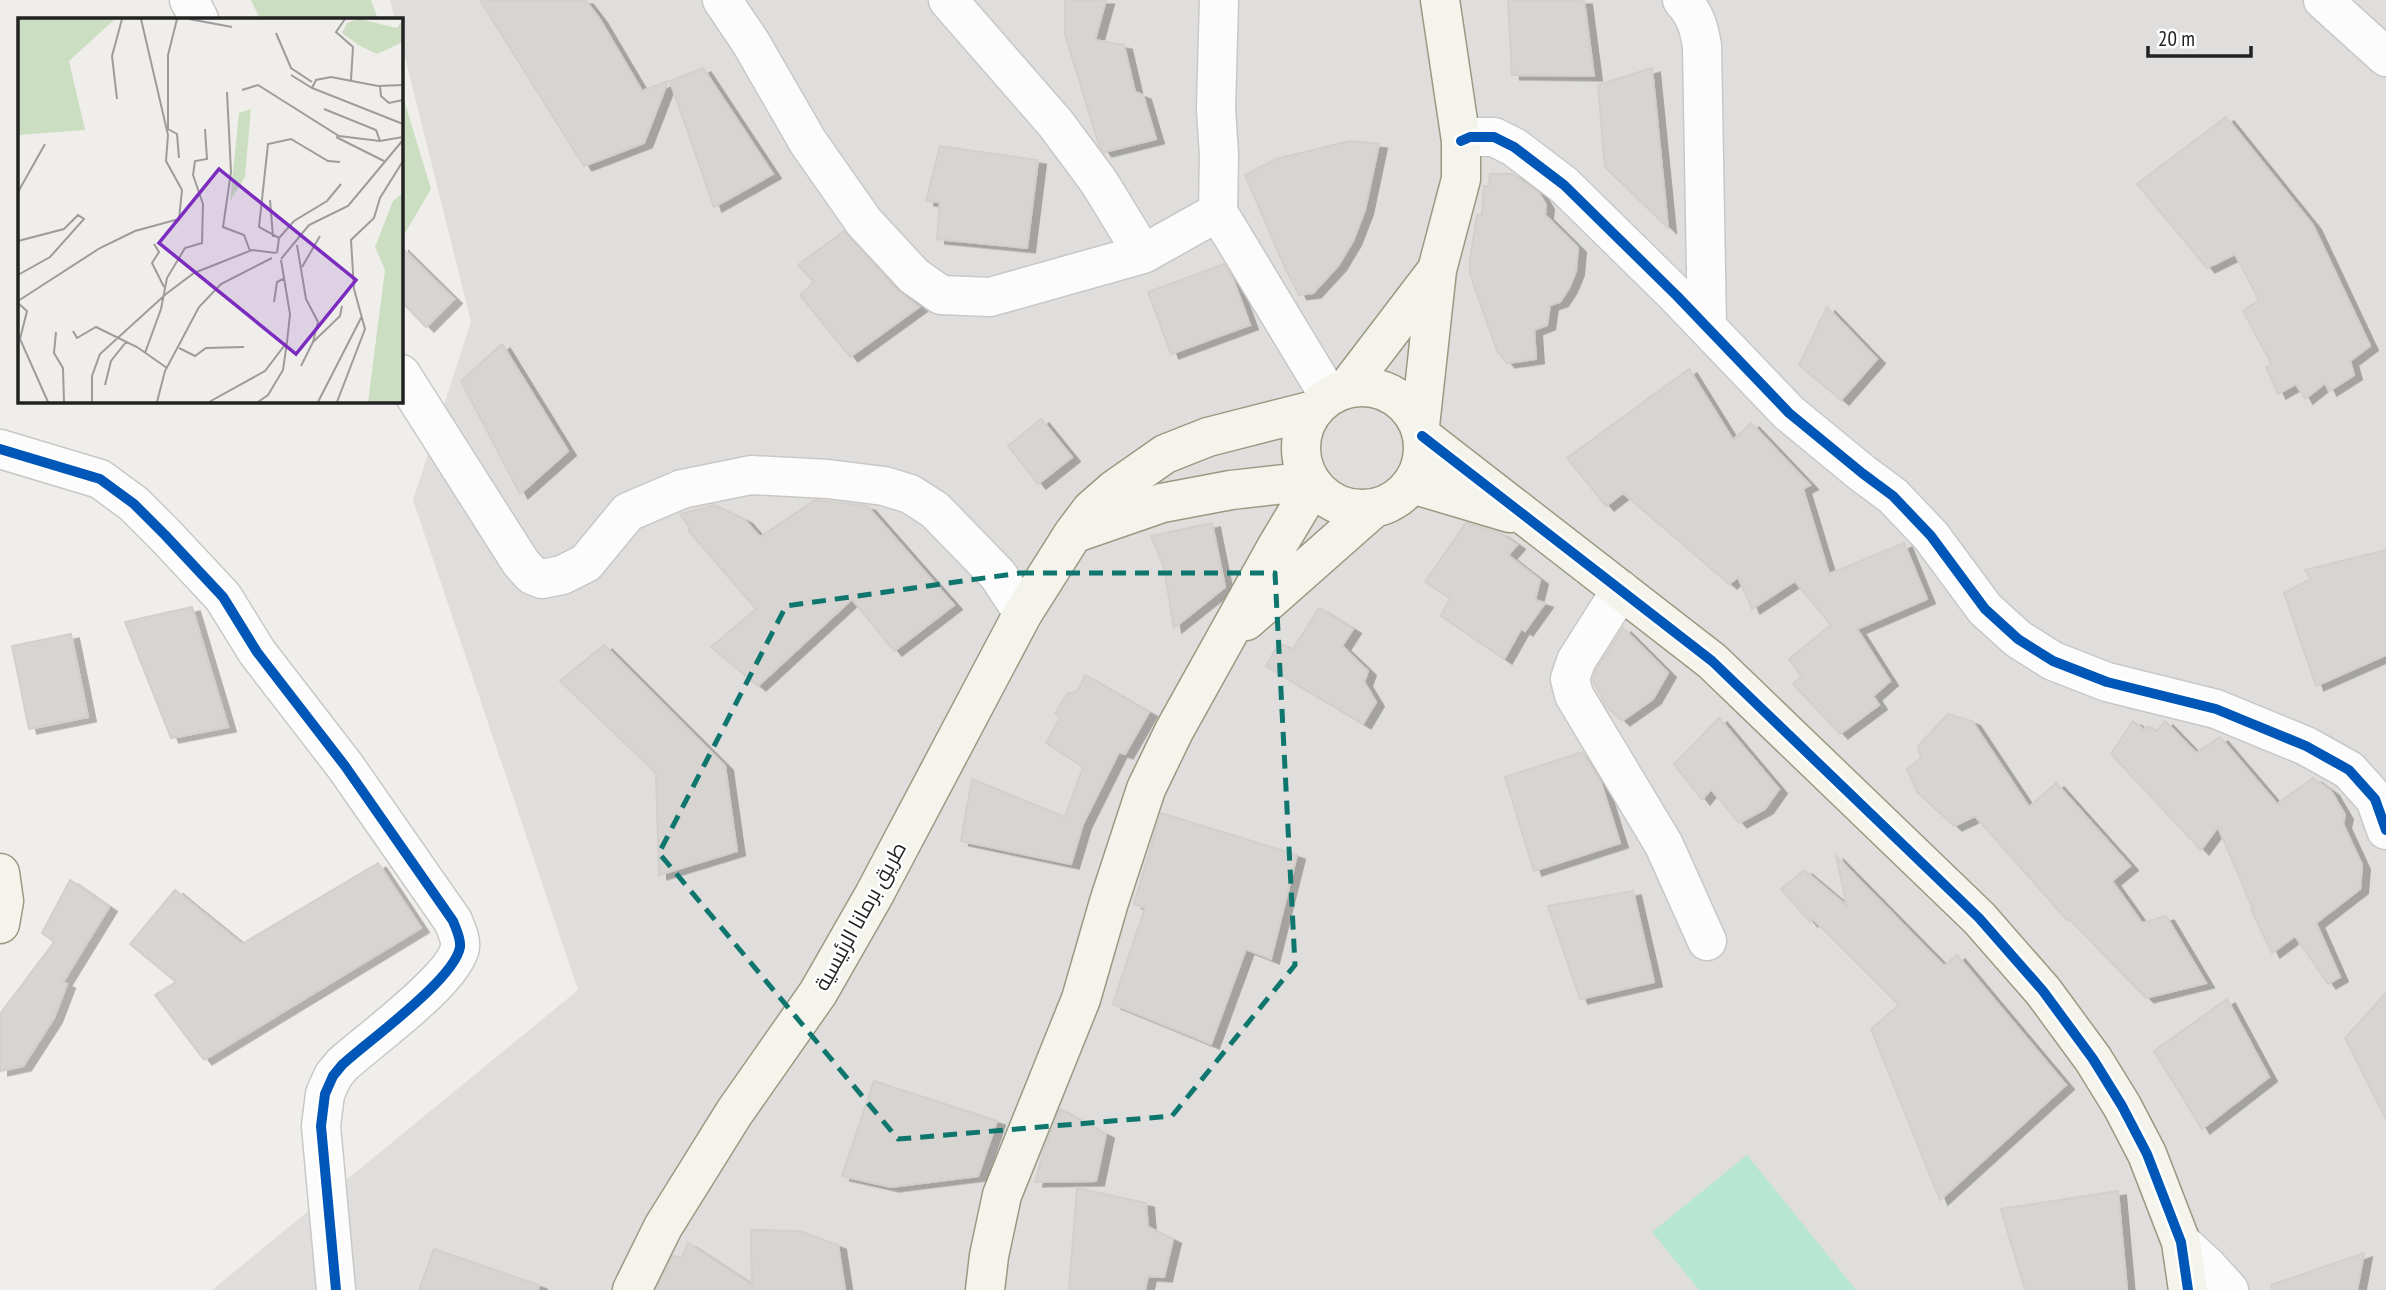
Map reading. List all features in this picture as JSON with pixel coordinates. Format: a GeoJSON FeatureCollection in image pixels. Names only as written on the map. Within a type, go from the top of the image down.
{"type":"FeatureCollection","features":[{"type":"Feature","properties":{"kind":"street"},"geometry":{"type":"LineString","coordinates":[[189,0],[199,18]]}},
{"type":"Feature","properties":{"kind":"street"},"geometry":{"type":"LineString","coordinates":[[722,0],[751,43],[808,142],[864,222],[914,276],[942,295],[990,297],[1143,254],[1218,212]]}},
{"type":"Feature","properties":{"kind":"street"},"geometry":{"type":"LineString","coordinates":[[948,0],[1056,124],[1099,182],[1143,254]]}},
{"type":"Feature","properties":{"kind":"street"},"geometry":{"type":"LineString","coordinates":[[1219,0],[1216,109],[1219,155],[1218,212],[1330,398]]}},
{"type":"Feature","properties":{"kind":"street"},"geometry":{"type":"LineString","coordinates":[[1226,639],[1374,508],[1393,501],[1412,484],[1422,461],[1421,431],[1437,271],[1461,179],[1461,141],[1440,0]]}},
{"type":"Feature","properties":{"kind":"street"},"geometry":{"type":"LineString","coordinates":[[1682,0],[1692,10],[1699,27],[1702,46],[1707,327]]}},
{"type":"Feature","properties":{"kind":"street"},"geometry":{"type":"LineString","coordinates":[[2323,0],[2386,57]]}},
{"type":"Feature","properties":{"kind":"street"},"geometry":{"type":"LineString","coordinates":[[1461,141],[1470,137],[1494,137],[1514,147],[1564,185],[1789,413],[1894,496],[1931,536],[1985,609],[2018,639],[2053,661],[2107,682],[2216,709],[2306,746],[2349,770],[2375,799],[2386,830]]}},
{"type":"Feature","properties":{"kind":"street"},"geometry":{"type":"LineString","coordinates":[[1374,508],[1340,505],[1312,483],[1303,463],[1301,445],[1305,427],[1437,271]]}},
{"type":"Feature","properties":{"kind":"street"},"geometry":{"type":"LineString","coordinates":[[402,376],[521,563],[532,575],[542,579],[562,575],[586,563],[628,512],[682,489],[751,475],[828,479],[884,486],[910,494],[935,510],[998,575],[1023,613]]}},
{"type":"Feature","properties":{"kind":"street"},"geometry":{"type":"LineString","coordinates":[[1330,398],[1377,388],[1403,402],[1421,431],[1526,517],[1712,661],[1979,918],[2043,991],[2093,1059],[2122,1107],[2147,1154],[2181,1242],[2188,1290]]}},
{"type":"Feature","properties":{"kind":"street","name":"طريق برمانا الرئيسية"},"geometry":{"type":"LineString","coordinates":[[632,1290],[663,1227],[734,1112],[818,993],[874,895],[1023,613],[1091,510],[1115,489],[1166,454],[1208,437],[1330,398]]}},
{"type":"Feature","properties":{"kind":"street"},"geometry":{"type":"LineString","coordinates":[[0,449],[100,479],[134,504],[207,579],[223,597],[257,652],[345,766],[453,921],[460,947],[452,965],[430,989],[342,1065],[333,1076],[325,1094],[321,1126],[336,1290]]}},
{"type":"Feature","properties":{"kind":"street"},"geometry":{"type":"LineString","coordinates":[[1073,534],[1162,503],[1231,490],[1312,483]]}},
{"type":"Feature","properties":{"kind":"street"},"geometry":{"type":"LineString","coordinates":[[985,1290],[1002,1195],[1081,999],[1146,789],[1174,730],[1312,483]]}},
{"type":"Feature","properties":{"kind":"street"},"geometry":{"type":"LineString","coordinates":[[1412,484],[1526,517]]}},
{"type":"Feature","properties":{"kind":"street"},"geometry":{"type":"LineString","coordinates":[[1621,590],[1576,661],[1570,679],[1574,695],[1664,845],[1707,941]]}},
{"type":"Feature","properties":{"kind":"street"},"geometry":{"type":"LineString","coordinates":[[0,873],[4,901],[0,924]]}},
{"type":"Feature","properties":{"kind":"street"},"geometry":{"type":"LineString","coordinates":[[2181,1242],[2228,1290]]}},
{"type":"Feature","properties":{"kind":"highlighted area"},"geometry":{"type":"Polygon","coordinates":[[[1020,573],[1275,573],[1295,965],[1172,1116],[898,1139],[659,853],[786,606],[1020,573]]]}},
{"type":"Feature","properties":{"kind":"shaded area"},"geometry":{"type":"Polygon","coordinates":[[[390,0],[2386,0],[2386,1290],[212,1290],[578,990],[413,500],[471,322],[402,45],[402,18],[395,18],[390,0]]]}},
{"type":"Feature","properties":{"kind":"green space"},"geometry":{"type":"Polygon","coordinates":[[[251,0],[371,0],[378,18],[260,18],[251,0]]]}},
{"type":"Feature","properties":{"kind":"green space"},"geometry":{"type":"Polygon","coordinates":[[[402,93],[431,189],[402,238],[402,93]]]}},
{"type":"Feature","properties":{"kind":"green space"},"geometry":{"type":"Polygon","coordinates":[[[1747,1155],[1856,1290],[1699,1290],[1652,1232],[1747,1155]]]}},
{"type":"Feature","properties":{"kind":"building"},"geometry":{"type":"Polygon","coordinates":[[[480,0],[585,0],[599,18],[642,91],[668,81],[644,143],[584,166],[480,0]]]}},
{"type":"Feature","properties":{"kind":"building"},"geometry":{"type":"Polygon","coordinates":[[[1065,0],[1106,0],[1095,40],[1124,45],[1135,92],[1143,95],[1156,139],[1104,152],[1099,145],[1065,34],[1065,0]]]}},
{"type":"Feature","properties":{"kind":"building"},"geometry":{"type":"Polygon","coordinates":[[[1508,0],[1584,0],[1594,76],[1512,75],[1508,0]]]}},
{"type":"Feature","properties":{"kind":"building"},"geometry":{"type":"Polygon","coordinates":[[[703,68],[773,174],[714,207],[670,81],[703,68]]]}},
{"type":"Feature","properties":{"kind":"building"},"geometry":{"type":"Polygon","coordinates":[[[1652,68],[1668,228],[1605,167],[1598,85],[1652,68]]]}},
{"type":"Feature","properties":{"kind":"building"},"geometry":{"type":"Polygon","coordinates":[[[2226,117],[2313,225],[2370,346],[2350,361],[2354,375],[2329,391],[2325,383],[2305,399],[2296,384],[2278,394],[2266,367],[2272,365],[2243,311],[2259,300],[2235,254],[2207,268],[2137,184],[2226,117]]]}},
{"type":"Feature","properties":{"kind":"building"},"geometry":{"type":"Polygon","coordinates":[[[1350,141],[1379,144],[1365,210],[1353,241],[1338,266],[1313,293],[1299,295],[1245,175],[1276,159],[1350,141]]]}},
{"type":"Feature","properties":{"kind":"building"},"geometry":{"type":"Polygon","coordinates":[[[940,146],[1038,160],[1027,248],[937,239],[940,202],[926,201],[940,146]]]}},
{"type":"Feature","properties":{"kind":"building"},"geometry":{"type":"Polygon","coordinates":[[[1490,174],[1513,174],[1539,193],[1546,205],[1545,215],[1578,248],[1576,271],[1569,288],[1560,302],[1550,305],[1547,325],[1534,330],[1536,359],[1507,363],[1497,351],[1470,274],[1477,215],[1482,215],[1484,186],[1489,186],[1490,174]]]}},
{"type":"Feature","properties":{"kind":"building"},"geometry":{"type":"Polygon","coordinates":[[[844,231],[898,291],[919,307],[850,357],[800,295],[814,282],[798,265],[844,231]]]}},
{"type":"Feature","properties":{"kind":"building"},"geometry":{"type":"Polygon","coordinates":[[[402,248],[454,299],[426,327],[402,302],[402,248]]]}},
{"type":"Feature","properties":{"kind":"building"},"geometry":{"type":"Polygon","coordinates":[[[1224,264],[1233,279],[1250,325],[1171,354],[1148,292],[1224,264]]]}},
{"type":"Feature","properties":{"kind":"building"},"geometry":{"type":"Polygon","coordinates":[[[1827,307],[1877,359],[1841,400],[1799,365],[1827,307]]]}},
{"type":"Feature","properties":{"kind":"building"},"geometry":{"type":"Polygon","coordinates":[[[502,344],[568,451],[520,494],[461,381],[502,344]]]}},
{"type":"Feature","properties":{"kind":"building"},"geometry":{"type":"Polygon","coordinates":[[[1689,369],[1733,440],[1751,423],[1810,485],[1803,489],[1829,574],[1904,543],[1927,599],[1857,629],[1890,681],[1873,696],[1879,705],[1840,734],[1793,684],[1801,676],[1789,659],[1831,625],[1795,581],[1752,609],[1738,577],[1729,584],[1623,493],[1606,506],[1567,458],[1689,369]]]}},
{"type":"Feature","properties":{"kind":"building"},"geometry":{"type":"Polygon","coordinates":[[[1041,419],[1072,457],[1038,484],[1008,446],[1041,419]]]}},
{"type":"Feature","properties":{"kind":"building"},"geometry":{"type":"Polygon","coordinates":[[[815,500],[867,506],[954,605],[894,651],[852,599],[758,686],[711,647],[756,609],[688,530],[690,528],[680,514],[715,505],[744,519],[760,537],[815,500]]]}},
{"type":"Feature","properties":{"kind":"building"},"geometry":{"type":"Polygon","coordinates":[[[1212,523],[1225,587],[1174,628],[1164,567],[1151,536],[1212,523]]]}},
{"type":"Feature","properties":{"kind":"building"},"geometry":{"type":"Polygon","coordinates":[[[1466,523],[1500,533],[1517,545],[1508,555],[1540,580],[1535,600],[1545,603],[1525,631],[1521,629],[1504,659],[1441,616],[1450,598],[1425,582],[1466,523]]]}},
{"type":"Feature","properties":{"kind":"building"},"geometry":{"type":"Polygon","coordinates":[[[2386,550],[2386,655],[2316,686],[2284,593],[2311,579],[2305,570],[2386,550]]]}},
{"type":"Feature","properties":{"kind":"building"},"geometry":{"type":"Polygon","coordinates":[[[192,607],[228,727],[171,738],[125,622],[192,607]]]}},
{"type":"Feature","properties":{"kind":"building"},"geometry":{"type":"Polygon","coordinates":[[[1319,608],[1353,629],[1342,646],[1368,671],[1364,682],[1376,702],[1363,724],[1266,666],[1279,643],[1293,649],[1319,608]]]}},
{"type":"Feature","properties":{"kind":"building"},"geometry":{"type":"Polygon","coordinates":[[[1623,628],[1668,673],[1653,699],[1622,721],[1606,706],[1593,680],[1596,670],[1623,628]]]}},
{"type":"Feature","properties":{"kind":"building"},"geometry":{"type":"Polygon","coordinates":[[[71,634],[88,717],[29,729],[12,646],[71,634]]]}},
{"type":"Feature","properties":{"kind":"building"},"geometry":{"type":"Polygon","coordinates":[[[604,645],[725,766],[737,851],[659,875],[656,773],[560,681],[604,645]]]}},
{"type":"Feature","properties":{"kind":"building"},"geometry":{"type":"Polygon","coordinates":[[[1085,675],[1149,712],[1125,754],[1119,752],[1083,824],[1071,864],[961,841],[972,779],[1065,817],[1083,767],[1046,743],[1060,718],[1055,713],[1067,694],[1078,691],[1085,675]]]}},
{"type":"Feature","properties":{"kind":"building"},"geometry":{"type":"Polygon","coordinates":[[[1948,714],[1972,721],[2029,807],[2056,783],[2130,866],[2112,881],[2142,923],[2166,916],[2206,983],[2146,998],[2069,919],[2067,920],[1975,816],[1954,826],[1917,792],[1907,769],[1921,758],[1918,746],[1948,714]]]}},
{"type":"Feature","properties":{"kind":"building"},"geometry":{"type":"Polygon","coordinates":[[[1719,718],[1779,789],[1765,809],[1739,823],[1711,789],[1702,800],[1674,764],[1719,718]]]}},
{"type":"Feature","properties":{"kind":"building"},"geometry":{"type":"Polygon","coordinates":[[[2133,721],[2144,730],[2148,726],[2157,731],[2165,721],[2196,753],[2220,737],[2277,804],[2313,778],[2331,791],[2345,815],[2343,824],[2362,865],[2360,889],[2316,923],[2340,977],[2328,984],[2295,936],[2272,953],[2251,910],[2253,909],[2218,827],[2201,850],[2111,754],[2133,721]]]}},
{"type":"Feature","properties":{"kind":"building"},"geometry":{"type":"Polygon","coordinates":[[[1583,752],[1601,783],[1620,843],[1534,871],[1505,777],[1583,752]]]}},
{"type":"Feature","properties":{"kind":"building"},"geometry":{"type":"Polygon","coordinates":[[[1161,813],[1297,855],[1271,959],[1246,949],[1211,1044],[1113,1004],[1145,908],[1134,904],[1161,813]]]}},
{"type":"Feature","properties":{"kind":"building"},"geometry":{"type":"Polygon","coordinates":[[[1836,856],[1944,966],[1957,955],[2066,1085],[1940,1200],[1871,1029],[1899,1005],[1813,919],[1810,922],[1781,889],[1804,870],[1847,906],[1836,856]]]}},
{"type":"Feature","properties":{"kind":"building"},"geometry":{"type":"Polygon","coordinates":[[[378,863],[421,928],[204,1060],[155,995],[176,982],[130,944],[175,890],[242,944],[378,863]]]}},
{"type":"Feature","properties":{"kind":"building"},"geometry":{"type":"Polygon","coordinates":[[[70,880],[109,907],[63,982],[67,984],[54,1018],[23,1066],[0,1071],[0,1014],[54,942],[42,933],[70,880]]]}},
{"type":"Feature","properties":{"kind":"building"},"geometry":{"type":"Polygon","coordinates":[[[1633,891],[1654,982],[1580,999],[1548,906],[1633,891]]]}},
{"type":"Feature","properties":{"kind":"building"},"geometry":{"type":"Polygon","coordinates":[[[2386,993],[2386,1119],[2345,1038],[2386,993]]]}},
{"type":"Feature","properties":{"kind":"building"},"geometry":{"type":"Polygon","coordinates":[[[2227,999],[2269,1077],[2202,1129],[2154,1051],[2227,999]]]}},
{"type":"Feature","properties":{"kind":"building"},"geometry":{"type":"Polygon","coordinates":[[[874,1081],[997,1121],[978,1176],[891,1187],[842,1176],[874,1081]]]}},
{"type":"Feature","properties":{"kind":"building"},"geometry":{"type":"Polygon","coordinates":[[[1060,1109],[1106,1134],[1096,1181],[1035,1182],[1060,1109]]]}},
{"type":"Feature","properties":{"kind":"building"},"geometry":{"type":"Polygon","coordinates":[[[1077,1188],[1146,1203],[1148,1227],[1173,1239],[1164,1277],[1148,1276],[1145,1290],[1069,1290],[1077,1188]]]}},
{"type":"Feature","properties":{"kind":"building"},"geometry":{"type":"Polygon","coordinates":[[[2118,1191],[2127,1290],[2025,1290],[2001,1209],[2118,1191]]]}},
{"type":"Feature","properties":{"kind":"building"},"geometry":{"type":"Polygon","coordinates":[[[751,1230],[799,1231],[838,1245],[845,1290],[656,1290],[673,1256],[682,1258],[688,1243],[752,1285],[751,1230]]]}},
{"type":"Feature","properties":{"kind":"building"},"geometry":{"type":"Polygon","coordinates":[[[434,1249],[539,1285],[538,1290],[419,1290],[434,1249]]]}},
{"type":"Feature","properties":{"kind":"building"},"geometry":{"type":"Polygon","coordinates":[[[2364,1253],[2357,1290],[2272,1290],[2271,1285],[2364,1253]]]}},
{"type":"Feature","properties":{"kind":"cycle path"},"geometry":{"type":"LineString","coordinates":[[1461,141],[1470,137],[1494,137],[1514,147],[1564,185],[1677,296],[1789,413],[1893,496],[1931,536],[1985,609],[2018,639],[2053,661],[2107,682],[2216,709],[2306,746],[2349,770],[2375,799],[2386,830]]}},
{"type":"Feature","properties":{"kind":"cycle path"},"geometry":{"type":"LineString","coordinates":[[1422,436],[1712,661],[1979,918],[2043,991],[2093,1059],[2122,1106],[2147,1154],[2181,1242],[2188,1290]]}},
{"type":"Feature","properties":{"kind":"cycle path"},"geometry":{"type":"LineString","coordinates":[[0,449],[100,479],[134,504],[165,535],[223,597],[257,652],[345,766],[457,930],[460,947],[455,960],[443,976],[409,1009],[342,1065],[333,1076],[325,1094],[321,1126],[336,1290]]}}]}
